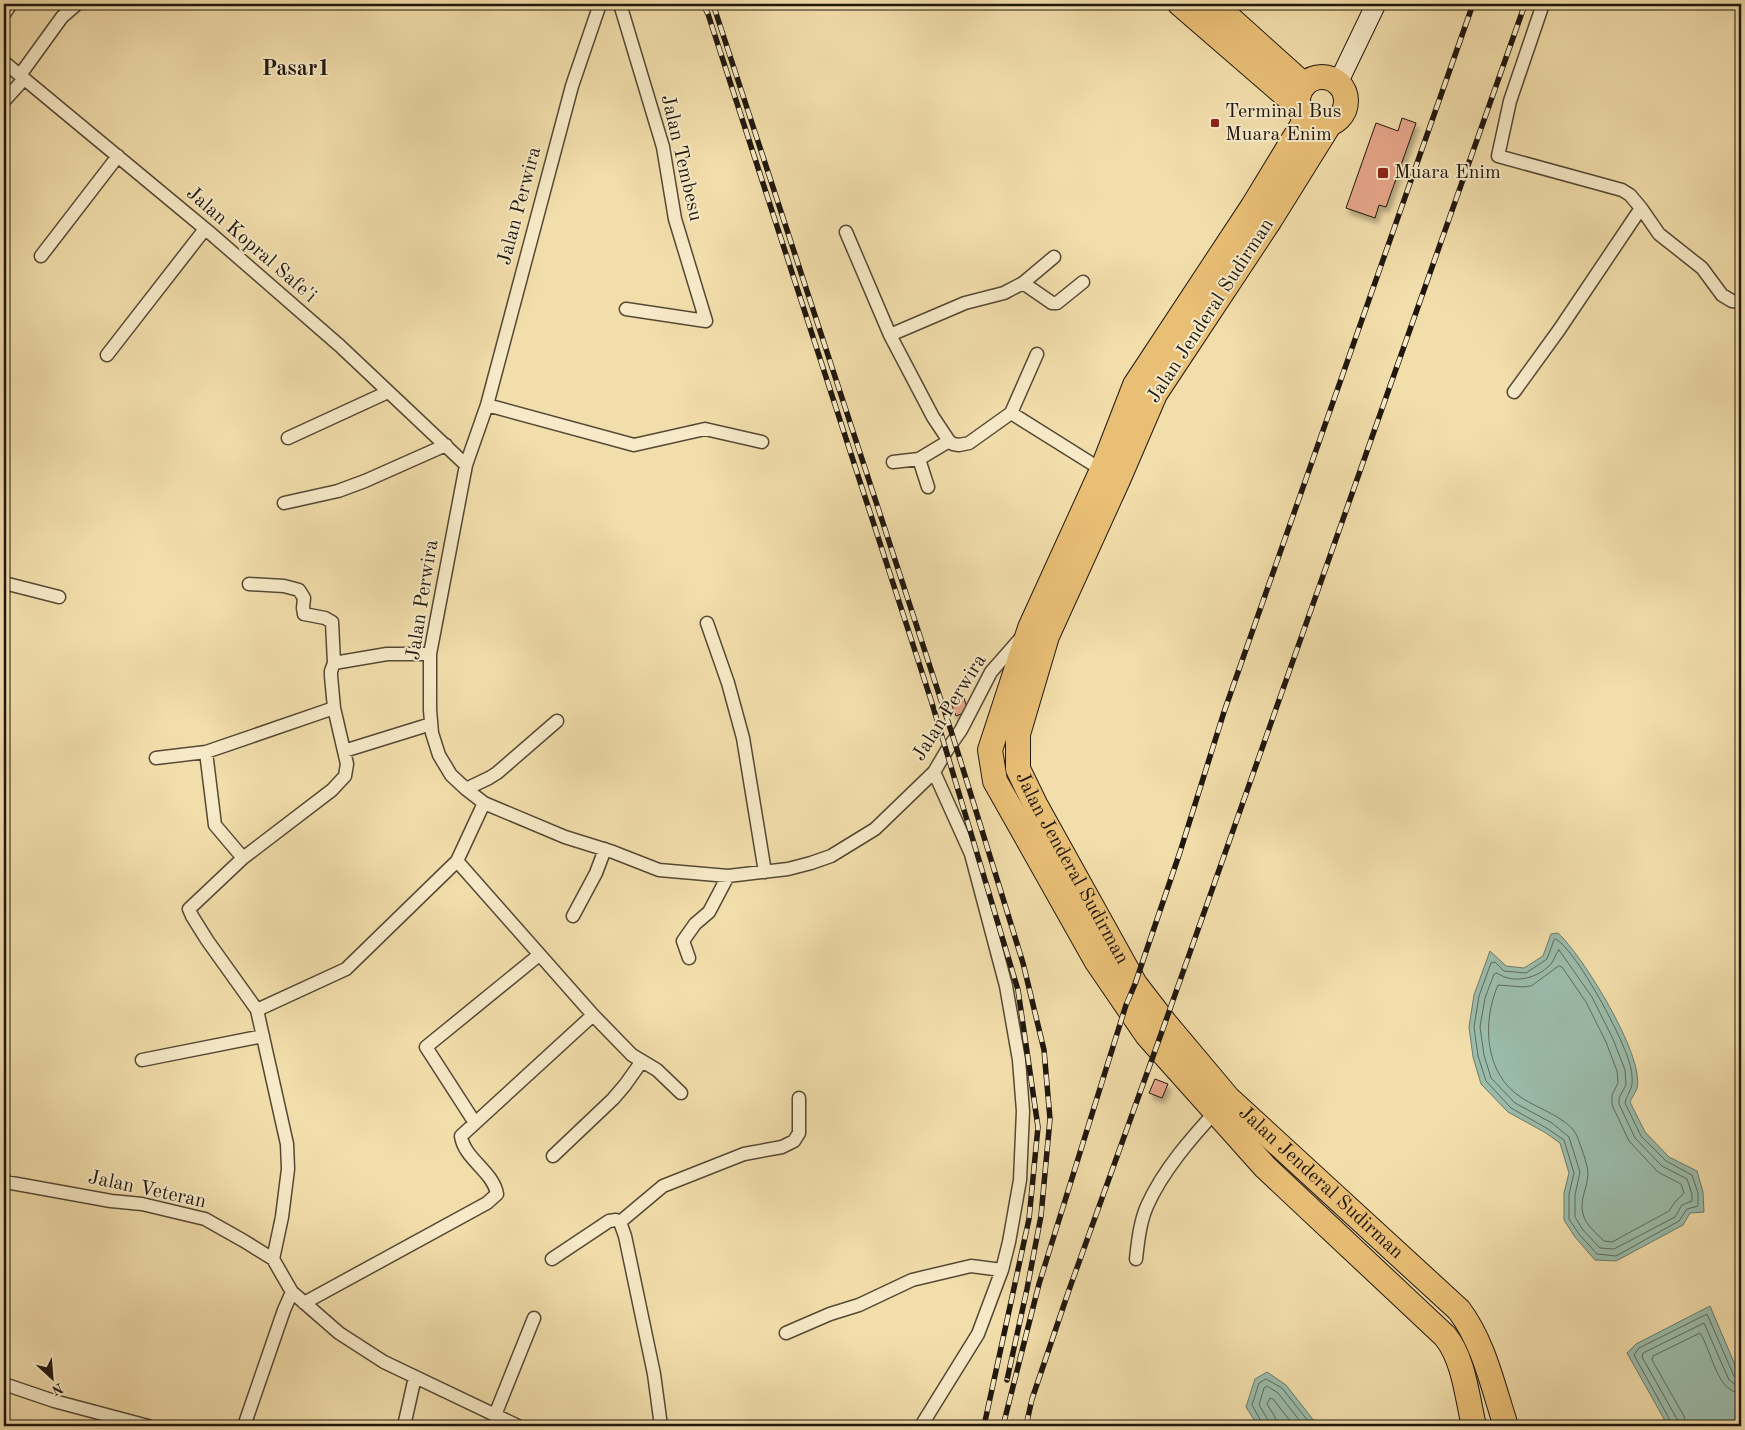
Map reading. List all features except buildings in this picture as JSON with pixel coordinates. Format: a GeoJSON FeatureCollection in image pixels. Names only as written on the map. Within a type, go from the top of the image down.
{"type":"FeatureCollection","features":[{"type":"Feature","properties":{"kind":"highway"},"geometry":{"type":"LineString","coordinates":[[1180,4],[1302,103]]}},
{"type":"Feature","properties":{"kind":"highway"},"geometry":{"type":"LineString","coordinates":[[1214,4],[1302,103],[1318,124],[1332,122],[1338,118],[1346,104],[1343,89],[1338,83],[1327,77],[1314,78],[1302,103]]}},
{"type":"Feature","properties":{"kind":"highway","name":"Jalan Jenderal Sudirman"},"geometry":{"type":"LineString","coordinates":[[1302,103],[1253,206],[1136,385],[990,750],[995,781],[1097,962],[1147,1035],[1222,1105],[1459,1310],[1471,1325],[1479,1344],[1506,1426]]}},
{"type":"Feature","properties":{"kind":"highway","name":"Jalan Jenderal Sudirman"},"geometry":{"type":"LineString","coordinates":[[1038,632],[1118,480],[1155,394],[1332,122]]}},
{"type":"Feature","properties":{"kind":"highway","name":"Jalan Jenderal Sudirman"},"geometry":{"type":"LineString","coordinates":[[1222,1105],[1265,1167],[1445,1336],[1458,1357],[1474,1426]]}},
{"type":"Feature","properties":{"kind":"main road"},"geometry":{"type":"LineString","coordinates":[[1338,83],[1376,4]]}},
{"type":"Feature","properties":{"kind":"street"},"geometry":{"type":"LineString","coordinates":[[4,14],[11,4]]}},
{"type":"Feature","properties":{"kind":"street"},"geometry":{"type":"LineString","coordinates":[[4,101],[62,17],[77,4]]}},
{"type":"Feature","properties":{"kind":"street","name":"Jalan Perwira"},"geometry":{"type":"LineString","coordinates":[[600,4],[572,86],[487,405],[466,464],[430,654],[432,733],[439,755],[452,775],[466,790],[484,803],[566,837],[605,849],[659,870],[728,876],[796,867],[831,856],[875,830],[934,772],[961,730],[992,672],[1038,632]]}},
{"type":"Feature","properties":{"kind":"street","name":"Jalan Tembesu"},"geometry":{"type":"LineString","coordinates":[[620,4],[664,146],[675,219],[706,321],[626,309]]}},
{"type":"Feature","properties":{"kind":"street"},"geometry":{"type":"LineString","coordinates":[[1543,4],[1510,101],[1498,156],[1622,190],[1630,195],[1641,208],[1659,234],[1702,268],[1722,295],[1732,301],[1741,302]]}},
{"type":"Feature","properties":{"kind":"street","name":"Jalan Kopral Safe'i"},"geometry":{"type":"LineString","coordinates":[[4,62],[205,229],[340,346],[466,464]]}},
{"type":"Feature","properties":{"kind":"street"},"geometry":{"type":"LineString","coordinates":[[41,256],[118,156]]}},
{"type":"Feature","properties":{"kind":"street"},"geometry":{"type":"LineString","coordinates":[[1514,392],[1559,330],[1641,208]]}},
{"type":"Feature","properties":{"kind":"street"},"geometry":{"type":"LineString","coordinates":[[108,355],[205,229]]}},
{"type":"Feature","properties":{"kind":"street"},"geometry":{"type":"LineString","coordinates":[[846,232],[890,335],[933,417],[953,444],[969,443],[1011,413],[1037,354]]}},
{"type":"Feature","properties":{"kind":"street"},"geometry":{"type":"LineString","coordinates":[[890,335],[965,303],[1004,293],[1024,282],[1054,257]]}},
{"type":"Feature","properties":{"kind":"street"},"geometry":{"type":"LineString","coordinates":[[1024,282],[1052,303],[1057,303],[1083,282]]}},
{"type":"Feature","properties":{"kind":"street"},"geometry":{"type":"LineString","coordinates":[[288,438],[388,392]]}},
{"type":"Feature","properties":{"kind":"street"},"geometry":{"type":"LineString","coordinates":[[487,405],[634,445],[706,429],[762,442]]}},
{"type":"Feature","properties":{"kind":"street"},"geometry":{"type":"LineString","coordinates":[[1011,413],[1102,470]]}},
{"type":"Feature","properties":{"kind":"street"},"geometry":{"type":"LineString","coordinates":[[893,462],[919,459],[949,441]]}},
{"type":"Feature","properties":{"kind":"street"},"geometry":{"type":"LineString","coordinates":[[284,503],[347,488],[446,445]]}},
{"type":"Feature","properties":{"kind":"street"},"geometry":{"type":"LineString","coordinates":[[919,459],[928,487]]}},
{"type":"Feature","properties":{"kind":"street"},"geometry":{"type":"LineString","coordinates":[[4,583],[59,597]]}},
{"type":"Feature","properties":{"kind":"street"},"geometry":{"type":"LineString","coordinates":[[250,584],[284,586],[299,590],[304,598],[304,614],[325,618],[332,622],[334,663],[331,671],[334,708],[344,752],[346,771],[338,785],[244,858],[192,906],[189,911],[207,940],[257,1010],[287,1144],[288,1169],[282,1217],[273,1259]]}},
{"type":"Feature","properties":{"kind":"street"},"geometry":{"type":"LineString","coordinates":[[708,623],[743,738],[765,872]]}},
{"type":"Feature","properties":{"kind":"street"},"geometry":{"type":"LineString","coordinates":[[334,663],[387,654],[430,654]]}},
{"type":"Feature","properties":{"kind":"street"},"geometry":{"type":"LineString","coordinates":[[156,758],[206,752],[334,708]]}},
{"type":"Feature","properties":{"kind":"street"},"geometry":{"type":"LineString","coordinates":[[466,790],[497,773],[556,721]]}},
{"type":"Feature","properties":{"kind":"street"},"geometry":{"type":"LineString","coordinates":[[344,752],[431,724]]}},
{"type":"Feature","properties":{"kind":"street"},"geometry":{"type":"LineString","coordinates":[[206,752],[215,824],[244,858]]}},
{"type":"Feature","properties":{"kind":"street"},"geometry":{"type":"LineString","coordinates":[[921,1426],[978,1334],[1002,1270],[1020,1180],[1023,1111],[1019,1060],[1006,986],[971,854],[934,772]]}},
{"type":"Feature","properties":{"kind":"street"},"geometry":{"type":"LineString","coordinates":[[257,1010],[346,969],[458,861],[484,803]]}},
{"type":"Feature","properties":{"kind":"street"},"geometry":{"type":"LineString","coordinates":[[573,916],[596,873],[605,849]]}},
{"type":"Feature","properties":{"kind":"street"},"geometry":{"type":"LineString","coordinates":[[458,861],[593,1015],[632,1055],[657,1070],[681,1093]]}},
{"type":"Feature","properties":{"kind":"street"},"geometry":{"type":"LineString","coordinates":[[689,958],[683,941],[695,924],[710,912],[728,876]]}},
{"type":"Feature","properties":{"kind":"street"},"geometry":{"type":"LineString","coordinates":[[475,1123],[426,1047],[539,955]]}},
{"type":"Feature","properties":{"kind":"street"},"geometry":{"type":"LineString","coordinates":[[304,1303],[479,1208],[494,1197],[497,1194],[495,1187],[479,1164],[462,1146],[461,1136],[593,1015]]}},
{"type":"Feature","properties":{"kind":"street"},"geometry":{"type":"LineString","coordinates":[[142,1060],[263,1036]]}},
{"type":"Feature","properties":{"kind":"street"},"geometry":{"type":"LineString","coordinates":[[553,1156],[614,1099],[642,1061]]}},
{"type":"Feature","properties":{"kind":"street"},"geometry":{"type":"LineString","coordinates":[[620,1222],[662,1186],[744,1154],[782,1147],[794,1141],[798,1132],[799,1098]]}},
{"type":"Feature","properties":{"kind":"street"},"geometry":{"type":"LineString","coordinates":[[1136,1259],[1140,1230],[1147,1206],[1172,1165],[1222,1105]]}},
{"type":"Feature","properties":{"kind":"street","name":"Jalan Veteran"},"geometry":{"type":"LineString","coordinates":[[5,1182],[111,1201],[142,1204],[205,1219],[244,1240],[273,1259],[292,1292],[339,1333],[384,1362],[518,1426]]}},
{"type":"Feature","properties":{"kind":"street"},"geometry":{"type":"LineString","coordinates":[[552,1260],[609,1221],[616,1220],[620,1222],[626,1236],[654,1374],[661,1426]]}},
{"type":"Feature","properties":{"kind":"street"},"geometry":{"type":"LineString","coordinates":[[786,1333],[830,1314],[859,1305],[912,1280],[971,1266],[1002,1270]]}},
{"type":"Feature","properties":{"kind":"street"},"geometry":{"type":"LineString","coordinates":[[244,1426],[292,1292]]}},
{"type":"Feature","properties":{"kind":"street"},"geometry":{"type":"LineString","coordinates":[[496,1415],[534,1318]]}},
{"type":"Feature","properties":{"kind":"street"},"geometry":{"type":"LineString","coordinates":[[404,1426],[415,1377]]}},
{"type":"Feature","properties":{"kind":"street"},"geometry":{"type":"LineString","coordinates":[[4,1384],[54,1401],[148,1426]]}},
{"type":"Feature","properties":{"kind":"water"},"geometry":{"type":"Polygon","coordinates":[[[1558,933],[1582,962],[1596,983],[1622,1031],[1637,1073],[1637,1088],[1630,1102],[1645,1132],[1669,1157],[1697,1171],[1703,1192],[1704,1212],[1690,1213],[1683,1225],[1616,1261],[1595,1260],[1575,1237],[1564,1220],[1564,1193],[1569,1173],[1560,1143],[1508,1112],[1481,1084],[1473,1057],[1469,1027],[1474,995],[1490,951],[1506,966],[1524,968],[1543,956],[1551,934],[1558,933]]]}},
{"type":"Feature","properties":{"kind":"water"},"geometry":{"type":"Polygon","coordinates":[[[1710,1306],[1741,1379],[1741,1426],[1668,1426],[1627,1353],[1636,1344],[1710,1306]]]}},
{"type":"Feature","properties":{"kind":"water"},"geometry":{"type":"Polygon","coordinates":[[[1267,1372],[1286,1385],[1318,1426],[1258,1426],[1246,1407],[1255,1379],[1267,1372]]]}},
{"type":"Feature","properties":{"kind":"railway"},"geometry":{"type":"LineString","coordinates":[[703,4],[708,14],[931,700],[1018,990],[1038,1127],[1029,1219],[984,1426]]}},
{"type":"Feature","properties":{"kind":"railway"},"geometry":{"type":"LineString","coordinates":[[713,4],[954,740],[1023,963],[1044,1050],[1050,1119],[1041,1216],[1007,1380]]}},
{"type":"Feature","properties":{"kind":"railway"},"geometry":{"type":"LineString","coordinates":[[1003,1426],[1039,1284],[1126,1005],[1180,852],[1224,712],[1473,4]]}},
{"type":"Feature","properties":{"kind":"railway"},"geometry":{"type":"LineString","coordinates":[[1026,1426],[1032,1399],[1069,1290],[1525,4]]}},
{"type":"Feature","properties":{"kind":"place","name":"Terminal Bus Muara Enim"},"geometry":{"type":"Point","coordinates":[1215,123]}},
{"type":"Feature","properties":{"kind":"place","name":"Muara Enim"},"geometry":{"type":"Point","coordinates":[1383,173]}},
{"type":"Feature","properties":{"kind":"district","name":"Pasar1"},"geometry":{"type":"Point","coordinates":[296,69]}}]}
